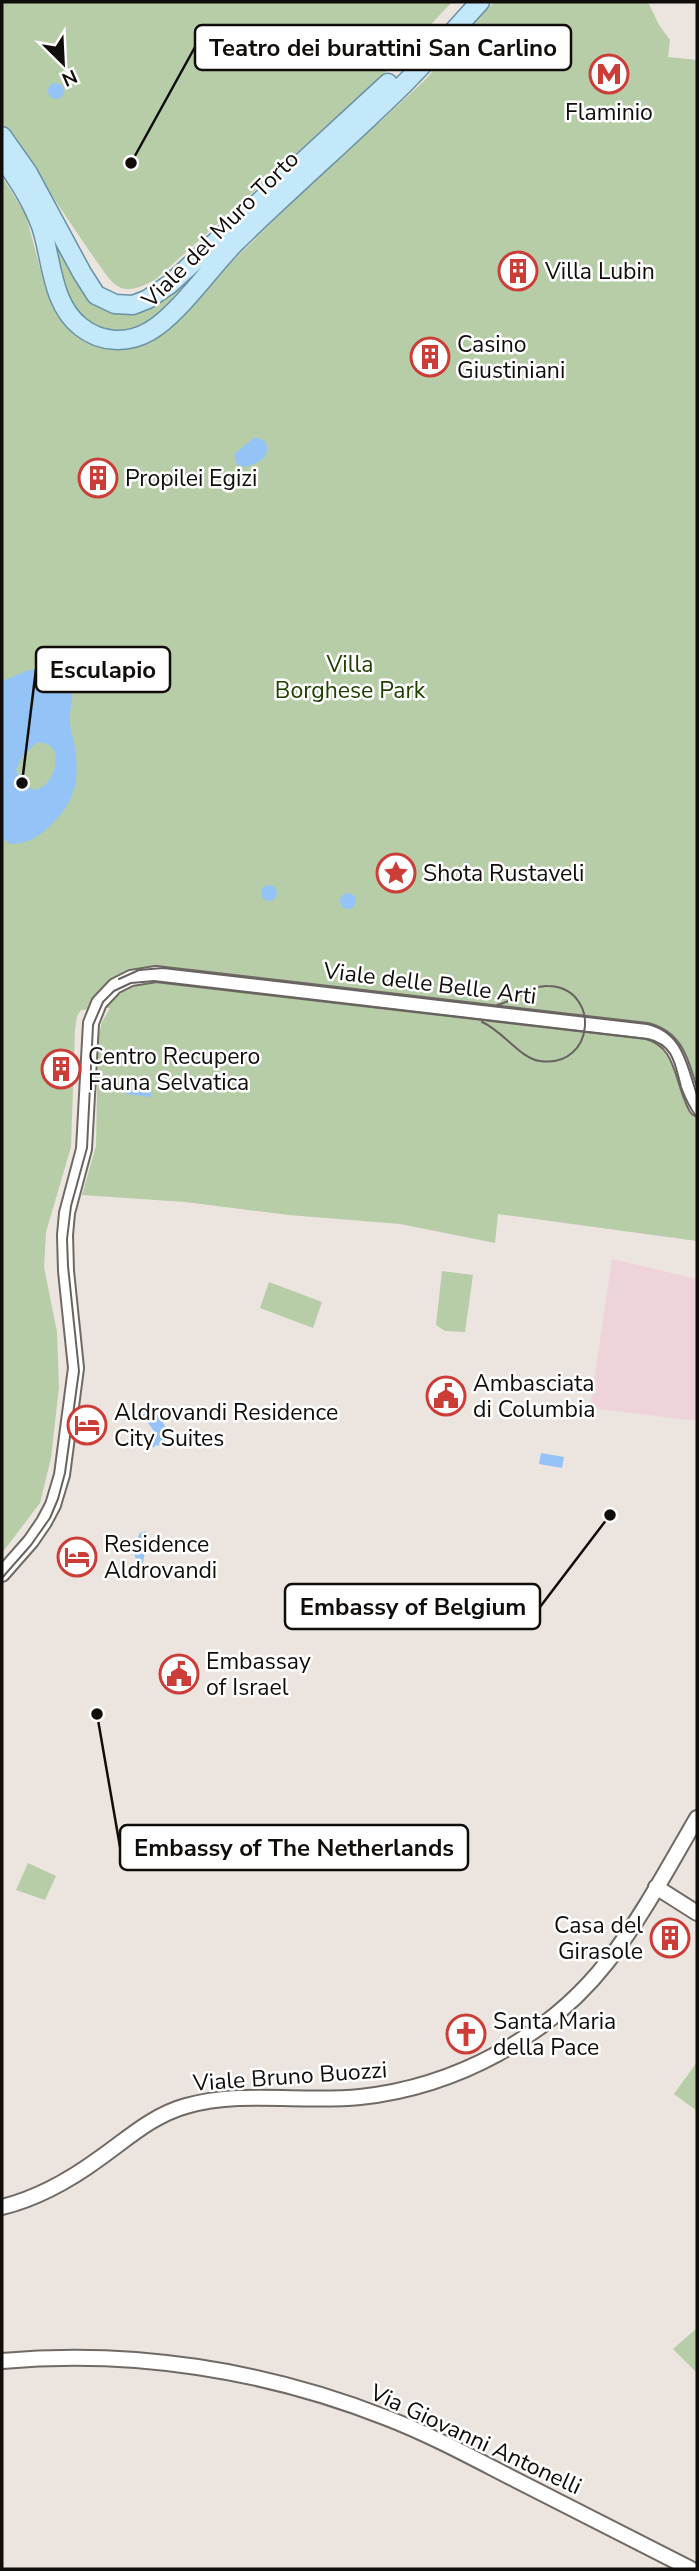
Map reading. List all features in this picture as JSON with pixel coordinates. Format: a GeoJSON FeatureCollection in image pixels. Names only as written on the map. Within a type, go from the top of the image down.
{"type":"FeatureCollection","features":[{"type":"Feature","properties":{"kind":"main road","name":"Viale del Muro Torto"},"geometry":{"type":"LineString","coordinates":[[2,136],[28,173],[92,290],[106,301],[115,304],[138,304],[170,284],[393,79],[465,2]]}},
{"type":"Feature","properties":{"kind":"main road","name":"Viale del Muro Torto"},"geometry":{"type":"LineString","coordinates":[[2,157],[36,214],[60,300],[69,316],[94,336],[113,340],[132,339],[149,332],[165,319],[242,236],[410,78],[480,2]]}},
{"type":"Feature","properties":{"kind":"street","name":"Viale delle Belle Arti"},"geometry":{"type":"LineString","coordinates":[[2,1574],[44,1522],[61,1480],[76,1368],[65,1250],[66,1217],[84,1149],[90,1025],[97,1006],[113,988],[131,978],[156,974],[646,1031],[667,1040],[676,1051],[697,1108]]}},
{"type":"Feature","properties":{"kind":"street","name":"Viale Bruno Buozzi"},"geometry":{"type":"LineString","coordinates":[[2,2207],[52,2189],[154,2120],[185,2106],[226,2099],[334,2099],[379,2094],[419,2086],[477,2064],[518,2042],[552,2019],[587,1985],[613,1954],[697,1818]]}},
{"type":"Feature","properties":{"kind":"street"},"geometry":{"type":"LineString","coordinates":[[656,1887],[697,1913]]}},
{"type":"Feature","properties":{"kind":"street","name":"Via Giovanni Antonelli"},"geometry":{"type":"LineString","coordinates":[[2,2361],[66,2357],[158,2362],[236,2374],[308,2391],[368,2410],[457,2449],[691,2569]]}},
{"type":"Feature","properties":{"kind":"shaded area"},"geometry":{"type":"Polygon","coordinates":[[[612,1259],[697,1279],[697,1421],[590,1408],[612,1259]]]}},
{"type":"Feature","properties":{"kind":"green space"},"geometry":{"type":"Polygon","coordinates":[[[2,2],[452,2],[383,75],[156,279],[143,286],[124,289],[117,286],[105,273],[2,122],[2,2]]]}},
{"type":"Feature","properties":{"kind":"green space","name":"Villa Borghese Park"},"geometry":{"type":"Polygon","coordinates":[[[494,2],[648,2],[670,40],[668,57],[697,60],[697,1241],[498,1214],[495,1243],[400,1224],[289,1215],[185,1202],[82,1195],[96,1146],[98,1037],[110,1008],[81,1010],[77,1016],[75,1030],[71,1147],[46,1232],[44,1267],[57,1332],[59,1387],[51,1458],[40,1503],[2,1553],[2,177],[26,215],[45,287],[62,321],[74,333],[91,343],[115,348],[163,329],[293,202],[303,185],[351,139],[380,122],[424,81],[494,2]]]}},
{"type":"Feature","properties":{"kind":"green space"},"geometry":{"type":"Polygon","coordinates":[[[41,207],[108,309],[125,313],[153,305],[231,237],[154,319],[132,330],[107,332],[85,321],[68,302],[41,207]]]}},
{"type":"Feature","properties":{"kind":"green space"},"geometry":{"type":"Polygon","coordinates":[[[442,1271],[473,1275],[465,1332],[445,1331],[436,1325],[442,1271]]]}},
{"type":"Feature","properties":{"kind":"green space"},"geometry":{"type":"Polygon","coordinates":[[[269,1282],[322,1302],[313,1328],[260,1308],[269,1282]]]}},
{"type":"Feature","properties":{"kind":"green space"},"geometry":{"type":"Polygon","coordinates":[[[28,1863],[56,1876],[45,1900],[16,1890],[28,1863]]]}},
{"type":"Feature","properties":{"kind":"green space"},"geometry":{"type":"Polygon","coordinates":[[[697,2062],[697,2111],[674,2094],[697,2062]]]}},
{"type":"Feature","properties":{"kind":"green space"},"geometry":{"type":"Polygon","coordinates":[[[697,2328],[697,2373],[673,2349],[697,2328]]]}},
{"type":"Feature","properties":{"kind":"water"},"geometry":{"type":"Polygon","coordinates":[[[56,83],[62,85],[62,97],[56,99],[50,97],[48,91],[50,85],[56,83]]]}},
{"type":"Feature","properties":{"kind":"water"},"geometry":{"type":"Polygon","coordinates":[[[255,437],[265,441],[265,455],[245,467],[237,465],[234,454],[255,437]]]}},
{"type":"Feature","properties":{"kind":"water"},"geometry":{"type":"Polygon","coordinates":[[[40,669],[64,675],[71,689],[70,722],[75,748],[76,782],[70,801],[49,827],[31,840],[10,844],[3,838],[2,829],[2,681],[29,670],[40,669]],[[36,743],[22,757],[16,770],[26,785],[35,789],[44,785],[52,776],[55,753],[49,745],[36,743]]]}},
{"type":"Feature","properties":{"kind":"water"},"geometry":{"type":"Polygon","coordinates":[[[269,885],[277,893],[269,901],[261,893],[269,885]]]}},
{"type":"Feature","properties":{"kind":"water"},"geometry":{"type":"Polygon","coordinates":[[[348,893],[356,901],[348,909],[340,901],[348,893]]]}},
{"type":"Feature","properties":{"kind":"water"},"geometry":{"type":"Polygon","coordinates":[[[127,1081],[152,1084],[151,1097],[125,1094],[127,1081]]]}},
{"type":"Feature","properties":{"kind":"water"},"geometry":{"type":"Polygon","coordinates":[[[155,1411],[167,1429],[164,1446],[151,1447],[154,1431],[142,1415],[146,1412],[150,1416],[155,1411]]]}},
{"type":"Feature","properties":{"kind":"water"},"geometry":{"type":"Polygon","coordinates":[[[541,1453],[564,1457],[562,1468],[539,1464],[541,1453]]]}},
{"type":"Feature","properties":{"kind":"water"},"geometry":{"type":"Polygon","coordinates":[[[146,1531],[148,1537],[142,1567],[134,1555],[134,1547],[140,1533],[146,1531]]]}},
{"type":"Feature","properties":{"kind":"tram line"},"geometry":{"type":"LineString","coordinates":[[119,979],[139,970],[163,968],[647,1024],[669,1034],[676,1042],[686,1061],[697,1095]]}},
{"type":"Feature","properties":{"kind":"tram line"},"geometry":{"type":"LineString","coordinates":[[2,1578],[50,1518],[65,1473],[79,1371],[67,1239],[71,1206],[87,1148],[93,1025],[103,1002],[114,991],[131,983],[154,981],[648,1039],[663,1046],[672,1057],[683,1091],[697,1118]]}},
{"type":"Feature","properties":{"kind":"tram line"},"geometry":{"type":"LineString","coordinates":[[482,1022],[526,1055],[540,1061],[559,1060],[572,1053],[581,1041],[585,1027],[584,1012],[577,999],[565,990],[541,986],[497,1005]]}},
{"type":"Feature","properties":{"kind":"place","name":"Flaminio"},"geometry":{"type":"Point","coordinates":[609,74]}},
{"type":"Feature","properties":{"kind":"place","name":"Teatro dei burattini San Carlino"},"geometry":{"type":"Point","coordinates":[131,163]}},
{"type":"Feature","properties":{"kind":"place","name":"Villa Lubin"},"geometry":{"type":"Point","coordinates":[518,271]}},
{"type":"Feature","properties":{"kind":"place","name":"Casino Giustiniani"},"geometry":{"type":"Point","coordinates":[430,357]}},
{"type":"Feature","properties":{"kind":"place","name":"Propilei Egizi"},"geometry":{"type":"Point","coordinates":[98,478]}},
{"type":"Feature","properties":{"kind":"place","name":"Esculapio"},"geometry":{"type":"Point","coordinates":[22,783]}},
{"type":"Feature","properties":{"kind":"place","name":"Shota Rustaveli"},"geometry":{"type":"Point","coordinates":[396,873]}},
{"type":"Feature","properties":{"kind":"place","name":"Centro Recupero Fauna Selvatica"},"geometry":{"type":"Point","coordinates":[61,1069]}},
{"type":"Feature","properties":{"kind":"place","name":"Ambasciata di Columbia"},"geometry":{"type":"Point","coordinates":[446,1396]}},
{"type":"Feature","properties":{"kind":"place","name":"Aldrovandi Residence City Suites"},"geometry":{"type":"Point","coordinates":[87,1425]}},
{"type":"Feature","properties":{"kind":"place","name":"Embassy of Belgium"},"geometry":{"type":"Point","coordinates":[610,1515]}},
{"type":"Feature","properties":{"kind":"place","name":"Residence Aldrovandi"},"geometry":{"type":"Point","coordinates":[77,1557]}},
{"type":"Feature","properties":{"kind":"place","name":"Embassay of Israel"},"geometry":{"type":"Point","coordinates":[179,1674]}},
{"type":"Feature","properties":{"kind":"place","name":"Embassy of The Netherlands"},"geometry":{"type":"Point","coordinates":[97,1714]}},
{"type":"Feature","properties":{"kind":"place","name":"Casa del Girasole"},"geometry":{"type":"Point","coordinates":[670,1938]}},
{"type":"Feature","properties":{"kind":"place","name":"Santa Maria della Pace"},"geometry":{"type":"Point","coordinates":[466,2034]}}]}
